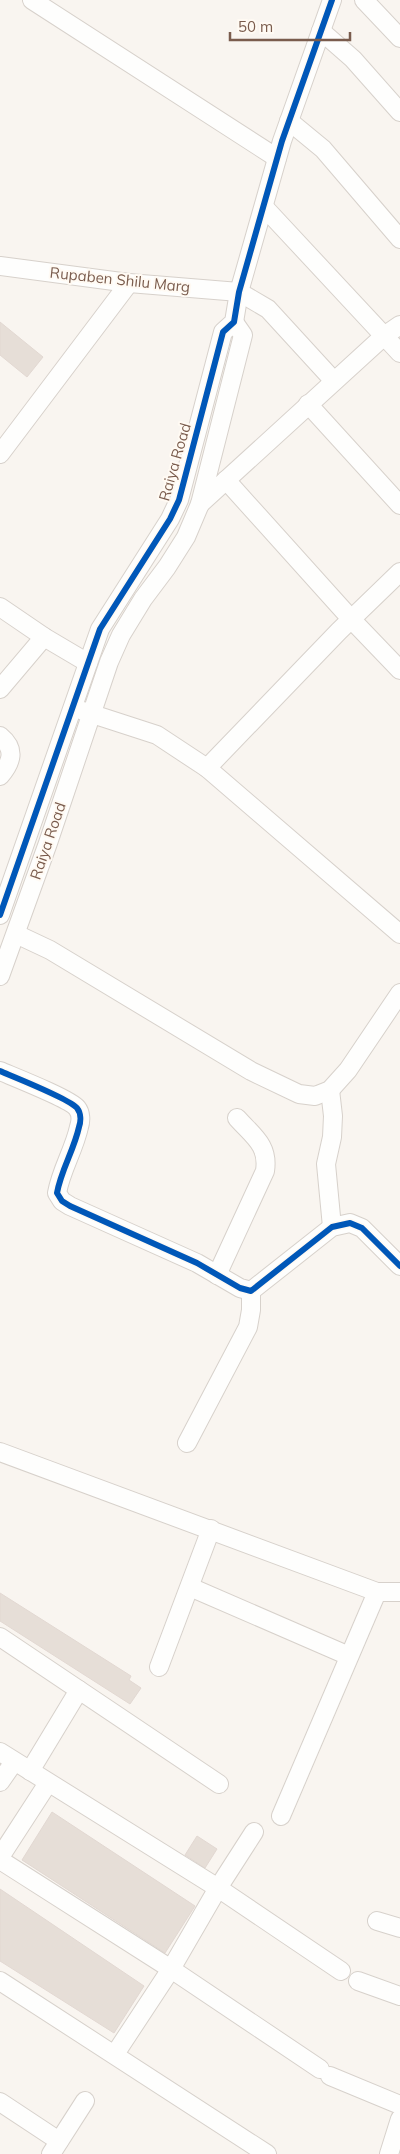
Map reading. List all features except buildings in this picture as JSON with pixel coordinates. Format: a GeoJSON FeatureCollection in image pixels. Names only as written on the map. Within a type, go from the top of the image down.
{"type":"FeatureCollection","features":[{"type":"Feature","properties":{"kind":"street"},"geometry":{"type":"LineString","coordinates":[[32,0],[277,158]]}},
{"type":"Feature","properties":{"kind":"street","name":"Raiya Road"},"geometry":{"type":"LineString","coordinates":[[0,915],[100,629],[170,519],[179,500],[223,332],[234,322],[240,292],[277,158],[332,0]]}},
{"type":"Feature","properties":{"kind":"street"},"geometry":{"type":"LineString","coordinates":[[364,0],[400,38]]}},
{"type":"Feature","properties":{"kind":"street"},"geometry":{"type":"LineString","coordinates":[[321,31],[353,59],[400,112]]}},
{"type":"Feature","properties":{"kind":"street"},"geometry":{"type":"LineString","coordinates":[[289,121],[322,149],[400,239]]}},
{"type":"Feature","properties":{"kind":"street"},"geometry":{"type":"LineString","coordinates":[[264,207],[400,353]]}},
{"type":"Feature","properties":{"kind":"street","name":"Rupaben Shilu Marg"},"geometry":{"type":"LineString","coordinates":[[0,266],[129,283],[240,292]]}},
{"type":"Feature","properties":{"kind":"street"},"geometry":{"type":"LineString","coordinates":[[0,454],[129,283]]}},
{"type":"Feature","properties":{"kind":"street"},"geometry":{"type":"LineString","coordinates":[[240,292],[268,309],[334,381]]}},
{"type":"Feature","properties":{"kind":"street","name":"Raiya Road"},"geometry":{"type":"LineString","coordinates":[[0,976],[121,635],[143,599],[186,537],[200,504],[244,335],[234,322]]}},
{"type":"Feature","properties":{"kind":"street"},"geometry":{"type":"LineString","coordinates":[[200,504],[308,404],[384,336],[400,325]]}},
{"type":"Feature","properties":{"kind":"street"},"geometry":{"type":"LineString","coordinates":[[308,404],[400,505]]}},
{"type":"Feature","properties":{"kind":"street"},"geometry":{"type":"LineString","coordinates":[[226,480],[352,620],[400,670]]}},
{"type":"Feature","properties":{"kind":"street"},"geometry":{"type":"LineString","coordinates":[[207,768],[400,572]]}},
{"type":"Feature","properties":{"kind":"street"},"geometry":{"type":"LineString","coordinates":[[0,607],[44,637],[88,663]]}},
{"type":"Feature","properties":{"kind":"street"},"geometry":{"type":"LineString","coordinates":[[0,689],[44,637]]}},
{"type":"Feature","properties":{"kind":"street"},"geometry":{"type":"LineString","coordinates":[[73,708],[157,735],[207,768],[400,934]]}},
{"type":"Feature","properties":{"kind":"street"},"geometry":{"type":"LineString","coordinates":[[0,736],[6,741],[11,750],[11,759],[0,776]]}},
{"type":"Feature","properties":{"kind":"street"},"geometry":{"type":"LineString","coordinates":[[16,934],[50,950],[250,1071],[299,1094],[315,1096],[330,1090],[348,1070],[400,993]]}},
{"type":"Feature","properties":{"kind":"street"},"geometry":{"type":"LineString","coordinates":[[0,1071],[66,1101],[77,1108],[80,1116],[79,1127],[57,1193],[62,1201],[197,1263],[240,1288],[251,1291]]}},
{"type":"Feature","properties":{"kind":"street"},"geometry":{"type":"LineString","coordinates":[[330,1090],[334,1116],[326,1164],[332,1226]]}},
{"type":"Feature","properties":{"kind":"street"},"geometry":{"type":"LineString","coordinates":[[217,1275],[264,1171],[267,1158],[262,1146],[237,1118]]}},
{"type":"Feature","properties":{"kind":"street"},"geometry":{"type":"LineString","coordinates":[[251,1291],[332,1226],[350,1222],[362,1228],[400,1266]]}},
{"type":"Feature","properties":{"kind":"street"},"geometry":{"type":"LineString","coordinates":[[187,1443],[248,1327],[252,1310],[251,1291]]}},
{"type":"Feature","properties":{"kind":"street"},"geometry":{"type":"LineString","coordinates":[[0,1452],[377,1592],[400,1592]]}},
{"type":"Feature","properties":{"kind":"street"},"geometry":{"type":"LineString","coordinates":[[160,1667],[211,1529]]}},
{"type":"Feature","properties":{"kind":"street"},"geometry":{"type":"LineString","coordinates":[[190,1587],[349,1656]]}},
{"type":"Feature","properties":{"kind":"street"},"geometry":{"type":"LineString","coordinates":[[281,1816],[377,1592]]}},
{"type":"Feature","properties":{"kind":"street"},"geometry":{"type":"LineString","coordinates":[[0,1637],[219,1784]]}},
{"type":"Feature","properties":{"kind":"street"},"geometry":{"type":"LineString","coordinates":[[30,1771],[80,1690]]}},
{"type":"Feature","properties":{"kind":"street"},"geometry":{"type":"LineString","coordinates":[[0,1782],[7,1757],[218,1888],[341,1971]]}},
{"type":"Feature","properties":{"kind":"street"},"geometry":{"type":"LineString","coordinates":[[48,1782],[0,1859],[171,1969],[325,2073],[400,2105]]}},
{"type":"Feature","properties":{"kind":"street"},"geometry":{"type":"LineString","coordinates":[[115,2054],[171,1969],[218,1888],[254,1832]]}},
{"type":"Feature","properties":{"kind":"street"},"geometry":{"type":"LineString","coordinates":[[377,1921],[400,1928]]}},
{"type":"Feature","properties":{"kind":"street"},"geometry":{"type":"LineString","coordinates":[[0,1981],[267,2154]]}},
{"type":"Feature","properties":{"kind":"street"},"geometry":{"type":"LineString","coordinates":[[358,1981],[400,1996]]}},
{"type":"Feature","properties":{"kind":"street"},"geometry":{"type":"LineString","coordinates":[[0,2102],[55,2147],[85,2101]]}},
{"type":"Feature","properties":{"kind":"street"},"geometry":{"type":"LineString","coordinates":[[389,2154],[400,2118]]}},
{"type":"Feature","properties":{"kind":"cycle path"},"geometry":{"type":"LineString","coordinates":[[0,915],[100,629],[170,519],[179,500],[223,332],[234,322],[239,292],[282,141],[332,0]]}},
{"type":"Feature","properties":{"kind":"cycle path"},"geometry":{"type":"LineString","coordinates":[[0,1071],[53,1094],[77,1108],[80,1125],[61,1176],[57,1193],[62,1201],[70,1206],[197,1263],[240,1288],[251,1291],[332,1227],[350,1223],[362,1228],[400,1266]]}}]}
